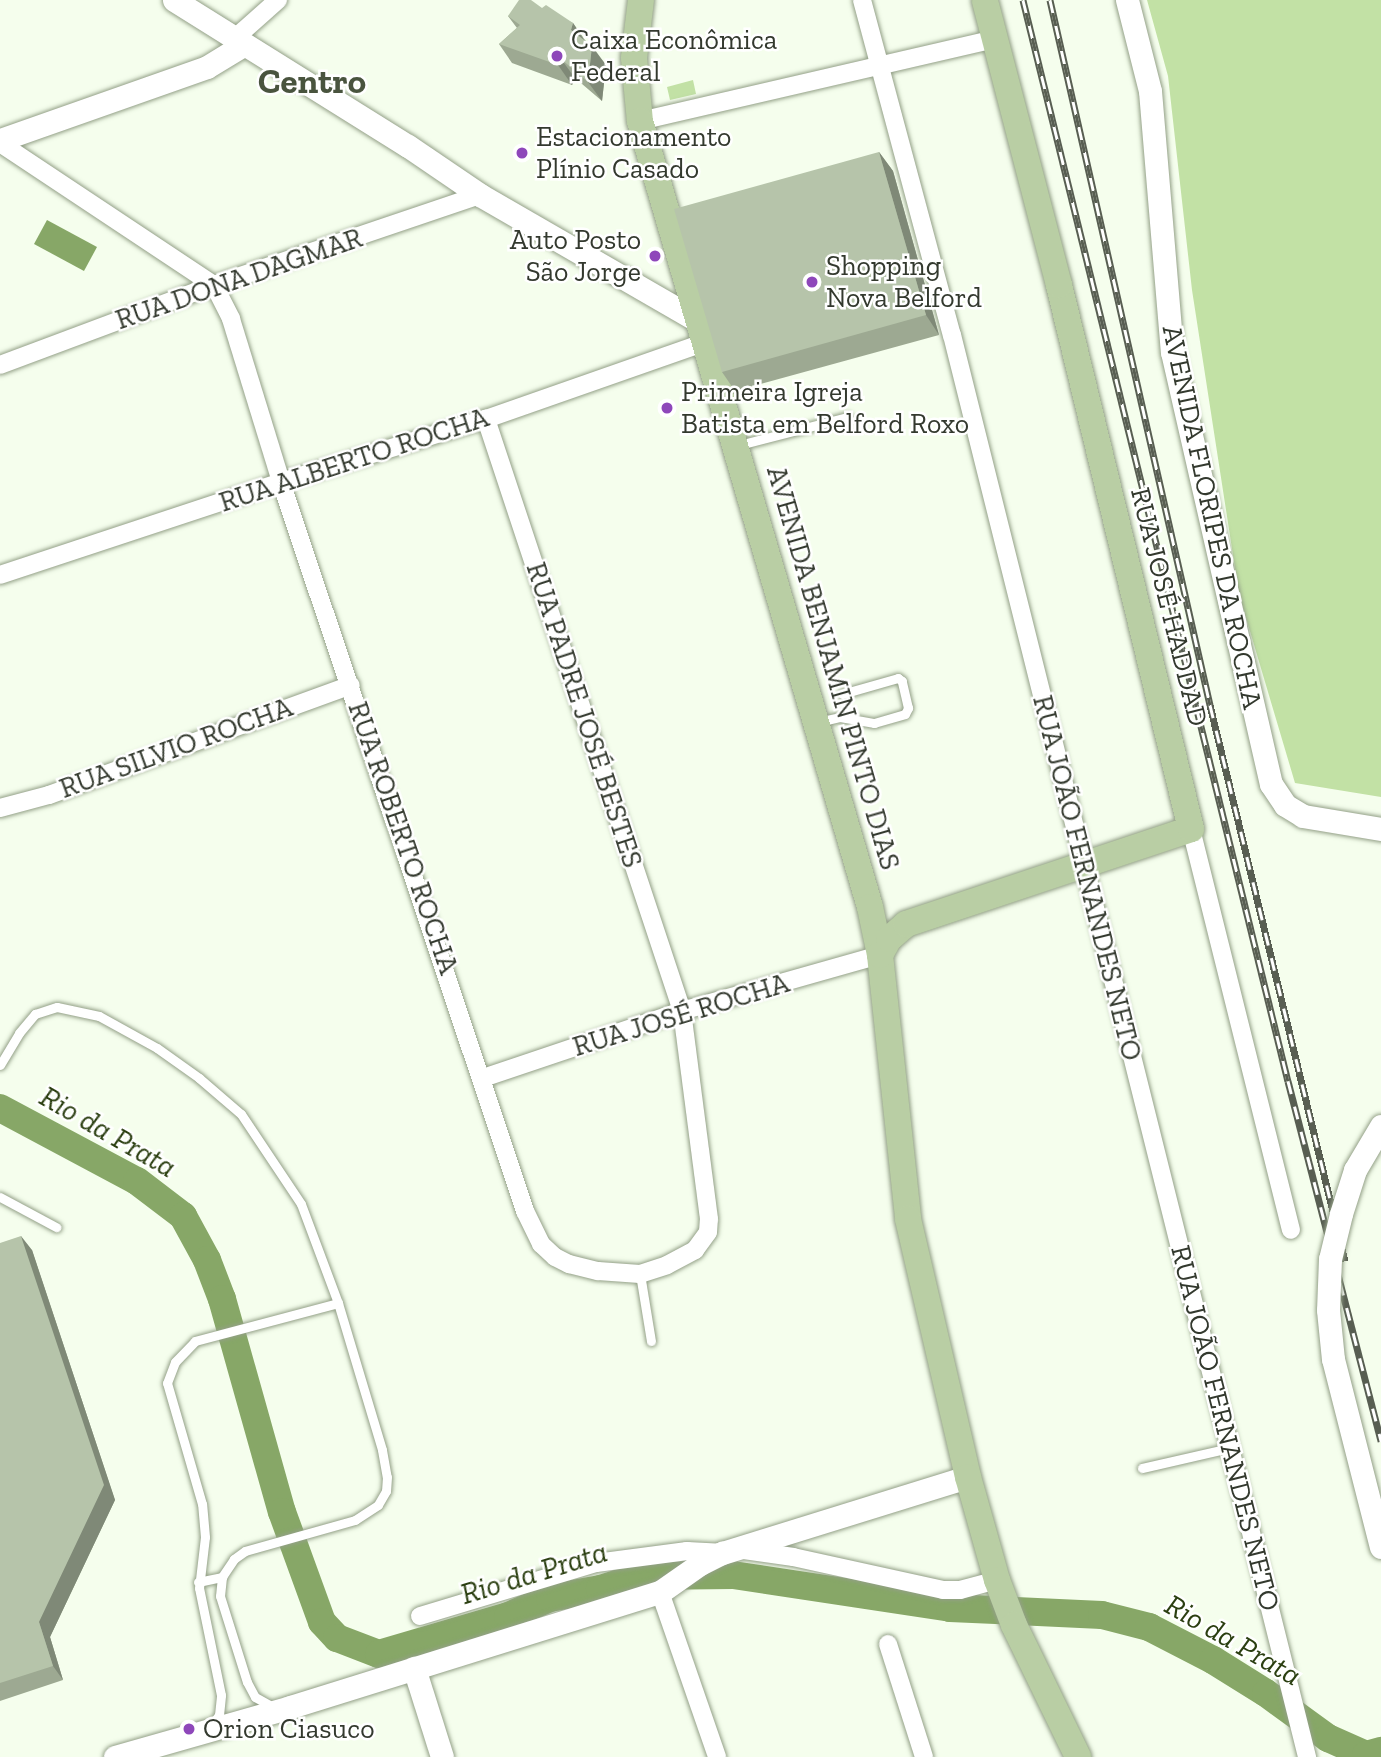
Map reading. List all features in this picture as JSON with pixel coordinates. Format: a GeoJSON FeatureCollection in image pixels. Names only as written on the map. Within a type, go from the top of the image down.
{"type":"FeatureCollection","features":[{"type":"Feature","properties":{"kind":"main road","name":"AVENIDA BENJAMIN PINTO DIAS"},"geometry":{"type":"LineString","coordinates":[[640,0],[634,58],[640,121],[870,906],[880,955],[908,1219],[968,1477],[1014,1625],[1078,1757]]}},
{"type":"Feature","properties":{"kind":"main road","name":"RUA JOSÉ HADDAD"},"geometry":{"type":"LineString","coordinates":[[985,0],[1059,285],[1191,829]]}},
{"type":"Feature","properties":{"kind":"main road"},"geometry":{"type":"LineString","coordinates":[[880,955],[889,939],[906,925],[1191,829]]}},
{"type":"Feature","properties":{"kind":"main road","name":"AVENIDA BENJAMIN PINTO DIAS"},"geometry":{"type":"LineString","coordinates":[[870,906],[887,919],[906,925]]}},
{"type":"Feature","properties":{"kind":"street"},"geometry":{"type":"LineString","coordinates":[[174,0],[408,146],[480,195],[703,332]]}},
{"type":"Feature","properties":{"kind":"street"},"geometry":{"type":"LineString","coordinates":[[0,141],[207,67],[239,42],[278,0]]}},
{"type":"Feature","properties":{"kind":"street","name":"RUA JOÃO FERNANDES NETO"},"geometry":{"type":"LineString","coordinates":[[862,0],[952,335],[1229,1448],[1289,1672],[1305,1749]]}},
{"type":"Feature","properties":{"kind":"street","name":"AVENIDA FLORIPES DA ROCHA"},"geometry":{"type":"LineString","coordinates":[[1127,0],[1150,92],[1171,352],[1270,784],[1285,806],[1303,816],[1381,830]]}},
{"type":"Feature","properties":{"kind":"street"},"geometry":{"type":"LineString","coordinates":[[640,121],[994,39]]}},
{"type":"Feature","properties":{"kind":"street","name":"RUA ROBERTO ROCHA"},"geometry":{"type":"LineString","coordinates":[[0,141],[214,285],[231,319],[281,482],[526,1211],[541,1244],[569,1265],[598,1272],[640,1274],[667,1265],[695,1250],[708,1231],[709,1219],[682,1011]]}},
{"type":"Feature","properties":{"kind":"street","name":"RUA DONA DAGMAR"},"geometry":{"type":"LineString","coordinates":[[0,365],[214,285],[480,195]]}},
{"type":"Feature","properties":{"kind":"street","name":"RUA ALBERTO ROCHA"},"geometry":{"type":"LineString","coordinates":[[0,575],[281,482],[485,419],[703,332]]}},
{"type":"Feature","properties":{"kind":"street","name":"RUA PADRE JOSÉ BESTES"},"geometry":{"type":"LineString","coordinates":[[485,419],[682,1011]]}},
{"type":"Feature","properties":{"kind":"street","name":"RUA SILVIO ROCHA"},"geometry":{"type":"LineString","coordinates":[[0,808],[49,795],[351,685]]}},
{"type":"Feature","properties":{"kind":"street","name":"RUA JOSÉ HADDAD"},"geometry":{"type":"LineString","coordinates":[[1191,829],[1291,1230]]}},
{"type":"Feature","properties":{"kind":"street","name":"RUA JOSÉ ROCHA"},"geometry":{"type":"LineString","coordinates":[[483,1078],[682,1011],[880,955]]}},
{"type":"Feature","properties":{"kind":"street"},"geometry":{"type":"LineString","coordinates":[[1381,1126],[1355,1170],[1341,1214],[1330,1259],[1328,1310],[1333,1359],[1381,1548]]}},
{"type":"Feature","properties":{"kind":"street"},"geometry":{"type":"LineString","coordinates":[[115,1757],[150,1752],[194,1734],[290,1707],[663,1590],[700,1564],[730,1551],[968,1477]]}},
{"type":"Feature","properties":{"kind":"street"},"geometry":{"type":"LineString","coordinates":[[420,1616],[596,1563],[687,1551],[730,1551],[793,1557],[943,1590],[1000,1585]]}},
{"type":"Feature","properties":{"kind":"street"},"geometry":{"type":"LineString","coordinates":[[663,1590],[716,1757]]}},
{"type":"Feature","properties":{"kind":"street"},"geometry":{"type":"LineString","coordinates":[[888,1644],[924,1757]]}},
{"type":"Feature","properties":{"kind":"street"},"geometry":{"type":"LineString","coordinates":[[414,1668],[442,1757]]}},
{"type":"Feature","properties":{"kind":"lane"},"geometry":{"type":"LineString","coordinates":[[734,446],[848,417]]}},
{"type":"Feature","properties":{"kind":"lane"},"geometry":{"type":"LineString","coordinates":[[816,722],[840,717],[874,723],[905,714],[908,708],[902,681],[898,678],[842,694]]}},
{"type":"Feature","properties":{"kind":"lane"},"geometry":{"type":"LineString","coordinates":[[0,1065],[19,1033],[35,1014],[57,1007],[99,1016],[168,1056],[241,1114],[301,1204],[338,1303],[382,1450],[386,1492],[378,1505],[355,1520],[245,1551],[234,1559],[222,1577],[220,1596],[255,1697],[266,1706],[290,1707]]}},
{"type":"Feature","properties":{"kind":"lane"},"geometry":{"type":"LineString","coordinates":[[0,1197],[56,1227]]}},
{"type":"Feature","properties":{"kind":"lane"},"geometry":{"type":"LineString","coordinates":[[640,1274],[652,1341]]}},
{"type":"Feature","properties":{"kind":"lane"},"geometry":{"type":"LineString","coordinates":[[194,1734],[212,1723],[221,1706],[198,1582],[205,1537],[202,1504],[167,1382],[183,1349],[206,1336],[338,1303]]}},
{"type":"Feature","properties":{"kind":"lane"},"geometry":{"type":"LineString","coordinates":[[1142,1468],[1229,1448]]}},
{"type":"Feature","properties":{"kind":"lane"},"geometry":{"type":"LineString","coordinates":[[198,1582],[222,1577]]}},
{"type":"Feature","properties":{"kind":"shaded area"},"geometry":{"type":"Polygon","coordinates":[[[1147,0],[1381,0],[1381,797],[1295,783],[1239,594],[1192,290],[1168,76],[1147,0]]]}},
{"type":"Feature","properties":{"kind":"shaded area"},"geometry":{"type":"Polygon","coordinates":[[[693,80],[696,94],[670,100],[667,87],[693,80]]]}},
{"type":"Feature","properties":{"kind":"shaded area"},"geometry":{"type":"Polygon","coordinates":[[[47,220],[97,247],[84,271],[34,244],[47,220]]]}},
{"type":"Feature","properties":{"kind":"building","name":"Caixa Econômica Federal"},"geometry":{"type":"Polygon","coordinates":[[[519,0],[531,0],[542,8],[546,5],[573,23],[571,30],[592,46],[588,82],[561,59],[558,65],[499,44],[520,25],[508,16],[519,0]]]}},
{"type":"Feature","properties":{"kind":"building","name":"Shopping Nova Belford"},"geometry":{"type":"Polygon","coordinates":[[[879,152],[926,315],[722,372],[674,209],[879,152]]]}},
{"type":"Feature","properties":{"kind":"building"},"geometry":{"type":"Polygon","coordinates":[[[21,1236],[104,1485],[39,1622],[53,1666],[0,1683],[0,1243],[21,1236]]]}},
{"type":"Feature","properties":{"kind":"waterway","name":"Rio da Prata"},"geometry":{"type":"LineString","coordinates":[[0,1108],[137,1181],[183,1216],[207,1260],[222,1299],[282,1512],[322,1622],[337,1638],[379,1654],[508,1616],[550,1598],[600,1589],[642,1576],[733,1575],[950,1608],[1102,1615],[1149,1627],[1213,1660],[1266,1693],[1328,1738],[1366,1755],[1381,1751]]}},
{"type":"Feature","properties":{"kind":"railway"},"geometry":{"type":"LineString","coordinates":[[1023,0],[1288,1081],[1381,1441]]}},
{"type":"Feature","properties":{"kind":"railway"},"geometry":{"type":"LineString","coordinates":[[1050,0],[1210,705],[1345,1261]]}},
{"type":"Feature","properties":{"kind":"place","name":"Caixa Econômica Federal"},"geometry":{"type":"Point","coordinates":[557,56]}},
{"type":"Feature","properties":{"kind":"place","name":"Estacionamento Plínio Casado"},"geometry":{"type":"Point","coordinates":[522,153]}},
{"type":"Feature","properties":{"kind":"place","name":"Auto Posto São Jorge"},"geometry":{"type":"Point","coordinates":[655,256]}},
{"type":"Feature","properties":{"kind":"place","name":"Shopping Nova Belford"},"geometry":{"type":"Point","coordinates":[812,282]}},
{"type":"Feature","properties":{"kind":"place","name":"Primeira Igreja Batista em Belford Roxo"},"geometry":{"type":"Point","coordinates":[667,408]}},
{"type":"Feature","properties":{"kind":"place","name":"Orion Ciasuco"},"geometry":{"type":"Point","coordinates":[189,1729]}},
{"type":"Feature","properties":{"kind":"district","name":"Centro"},"geometry":{"type":"Point","coordinates":[312,81]}}]}
